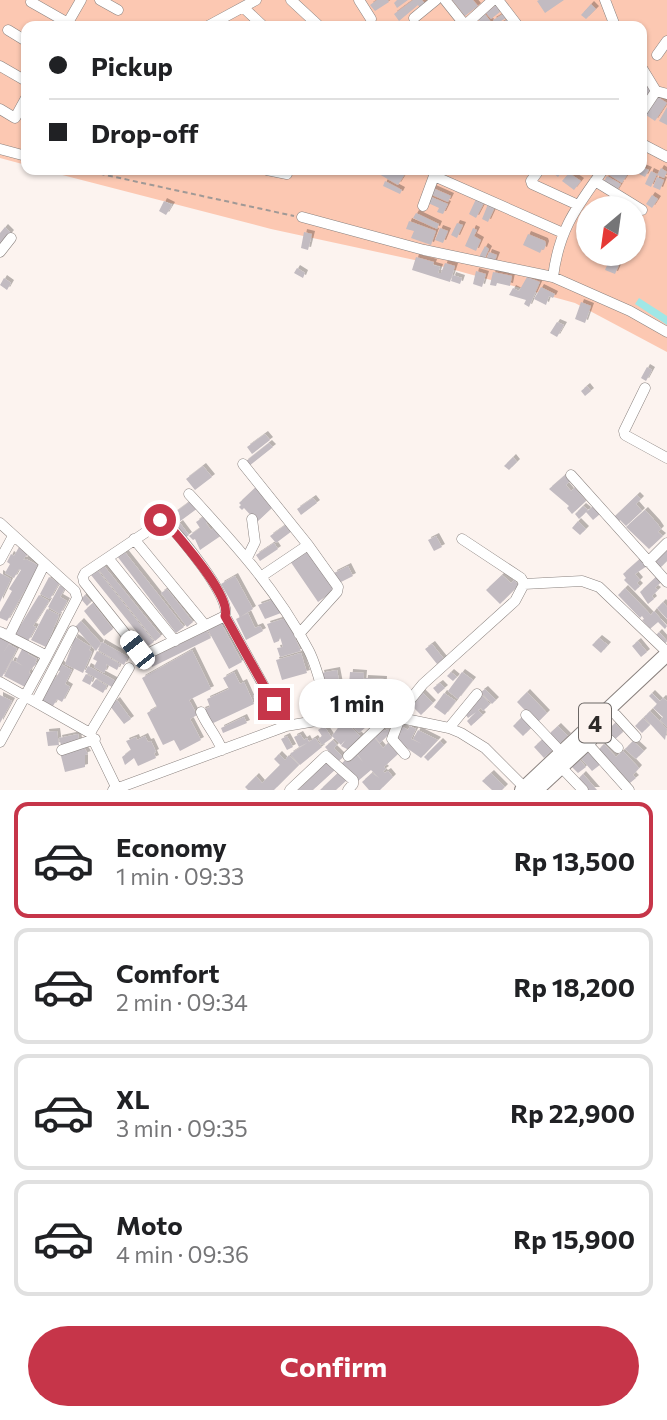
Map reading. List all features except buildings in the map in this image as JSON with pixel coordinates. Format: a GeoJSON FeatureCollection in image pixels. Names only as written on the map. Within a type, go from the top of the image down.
{"type":"FeatureCollection","features":[{"type":"Feature","properties":{"kind":"highway","name":"4"},"geometry":{"type":"LineString","coordinates":[[531,788],[667,653]]}},
{"type":"Feature","properties":{"kind":"highway","name":"4"},"geometry":{"type":"LineString","coordinates":[[562,760],[587,743],[667,667]]}},
{"type":"Feature","properties":{"kind":"street"},"geometry":{"type":"LineString","coordinates":[[69,21],[81,0]]}},
{"type":"Feature","properties":{"kind":"street"},"geometry":{"type":"LineString","coordinates":[[100,0],[118,10]]}},
{"type":"Feature","properties":{"kind":"street"},"geometry":{"type":"LineString","coordinates":[[218,21],[257,0]]}},
{"type":"Feature","properties":{"kind":"street"},"geometry":{"type":"LineString","coordinates":[[292,0],[313,21]]}},
{"type":"Feature","properties":{"kind":"street"},"geometry":{"type":"LineString","coordinates":[[359,0],[371,19]]}},
{"type":"Feature","properties":{"kind":"street"},"geometry":{"type":"LineString","coordinates":[[414,18],[436,0]]}},
{"type":"Feature","properties":{"kind":"street"},"geometry":{"type":"LineString","coordinates":[[445,0],[461,21]]}},
{"type":"Feature","properties":{"kind":"street"},"geometry":{"type":"LineString","coordinates":[[471,21],[496,0],[514,21]]}},
{"type":"Feature","properties":{"kind":"street"},"geometry":{"type":"LineString","coordinates":[[605,0],[613,21]]}},
{"type":"Feature","properties":{"kind":"street"},"geometry":{"type":"LineString","coordinates":[[31,2],[61,21]]}},
{"type":"Feature","properties":{"kind":"street"},"geometry":{"type":"LineString","coordinates":[[244,8],[258,21]]}},
{"type":"Feature","properties":{"kind":"street"},"geometry":{"type":"LineString","coordinates":[[8,30],[21,38]]}},
{"type":"Feature","properties":{"kind":"street"},"geometry":{"type":"LineString","coordinates":[[657,55],[667,41]]}},
{"type":"Feature","properties":{"kind":"street"},"geometry":{"type":"LineString","coordinates":[[0,66],[21,78]]}},
{"type":"Feature","properties":{"kind":"street"},"geometry":{"type":"LineString","coordinates":[[647,74],[662,93],[647,107]]}},
{"type":"Feature","properties":{"kind":"street"},"geometry":{"type":"LineString","coordinates":[[0,109],[15,118],[21,108]]}},
{"type":"Feature","properties":{"kind":"street"},"geometry":{"type":"LineString","coordinates":[[647,147],[667,157]]}},
{"type":"Feature","properties":{"kind":"street"},"geometry":{"type":"LineString","coordinates":[[0,149],[21,155]]}},
{"type":"Feature","properties":{"kind":"street"},"geometry":{"type":"LineString","coordinates":[[424,206],[434,175]]}},
{"type":"Feature","properties":{"kind":"street"},"geometry":{"type":"LineString","coordinates":[[439,175],[563,233]]}},
{"type":"Feature","properties":{"kind":"street"},"geometry":{"type":"LineString","coordinates":[[535,175],[531,184],[576,204]]}},
{"type":"Feature","properties":{"kind":"street"},"geometry":{"type":"LineString","coordinates":[[584,196],[599,175]]}},
{"type":"Feature","properties":{"kind":"street"},"geometry":{"type":"LineString","coordinates":[[595,181],[619,196]]}},
{"type":"Feature","properties":{"kind":"street"},"geometry":{"type":"LineString","coordinates":[[554,277],[557,250],[576,209]]}},
{"type":"Feature","properties":{"kind":"street"},"geometry":{"type":"LineString","coordinates":[[302,217],[424,250],[554,277],[630,311],[667,332]]}},
{"type":"Feature","properties":{"kind":"street"},"geometry":{"type":"LineString","coordinates":[[0,251],[11,238]]}},
{"type":"Feature","properties":{"kind":"street"},"geometry":{"type":"LineString","coordinates":[[645,388],[624,431],[625,435],[667,458]]}},
{"type":"Feature","properties":{"kind":"street"},"geometry":{"type":"LineString","coordinates":[[243,464],[337,586],[338,590],[299,634]]}},
{"type":"Feature","properties":{"kind":"street"},"geometry":{"type":"LineString","coordinates":[[571,475],[667,582]]}},
{"type":"Feature","properties":{"kind":"street"},"geometry":{"type":"LineString","coordinates":[[189,494],[262,576],[299,634],[310,654],[330,718]]}},
{"type":"Feature","properties":{"kind":"street"},"geometry":{"type":"LineString","coordinates":[[247,558],[255,542],[252,519]]}},
{"type":"Feature","properties":{"kind":"street"},"geometry":{"type":"LineString","coordinates":[[225,616],[144,656],[83,579],[85,573],[161,520],[165,521],[211,578],[225,604],[225,616],[286,726]]}},
{"type":"Feature","properties":{"kind":"street"},"geometry":{"type":"LineString","coordinates":[[0,523],[44,565],[73,588],[77,598],[0,742]]}},
{"type":"Feature","properties":{"kind":"street"},"geometry":{"type":"LineString","coordinates":[[0,560],[13,536]]}},
{"type":"Feature","properties":{"kind":"street"},"geometry":{"type":"LineString","coordinates":[[134,539],[205,624]]}},
{"type":"Feature","properties":{"kind":"street"},"geometry":{"type":"LineString","coordinates":[[462,539],[521,578],[524,584]]}},
{"type":"Feature","properties":{"kind":"street"},"geometry":{"type":"LineString","coordinates":[[648,562],[667,543]]}},
{"type":"Feature","properties":{"kind":"street"},"geometry":{"type":"LineString","coordinates":[[262,576],[308,545]]}},
{"type":"Feature","properties":{"kind":"street"},"geometry":{"type":"LineString","coordinates":[[108,558],[176,641]]}},
{"type":"Feature","properties":{"kind":"street"},"geometry":{"type":"LineString","coordinates":[[44,565],[4,634],[47,656]]}},
{"type":"Feature","properties":{"kind":"street"},"geometry":{"type":"LineString","coordinates":[[524,584],[582,581],[599,587],[667,653]]}},
{"type":"Feature","properties":{"kind":"street"},"geometry":{"type":"LineString","coordinates":[[348,756],[396,717],[423,684],[515,601],[524,584]]}},
{"type":"Feature","properties":{"kind":"street"},"geometry":{"type":"LineString","coordinates":[[36,702],[73,631]]}},
{"type":"Feature","properties":{"kind":"street"},"geometry":{"type":"LineString","coordinates":[[62,750],[93,736],[129,668]]}},
{"type":"Feature","properties":{"kind":"street"},"geometry":{"type":"LineString","coordinates":[[0,682],[93,736],[115,789],[286,726],[358,714],[396,717],[449,728],[485,748],[531,788]]}},
{"type":"Feature","properties":{"kind":"street"},"geometry":{"type":"LineString","coordinates":[[449,728],[477,694]]}},
{"type":"Feature","properties":{"kind":"street"},"geometry":{"type":"LineString","coordinates":[[201,712],[207,725],[217,736],[222,750]]}},
{"type":"Feature","properties":{"kind":"street"},"geometry":{"type":"LineString","coordinates":[[526,715],[583,790]]}},
{"type":"Feature","properties":{"kind":"street"},"geometry":{"type":"LineString","coordinates":[[616,715],[636,737]]}},
{"type":"Feature","properties":{"kind":"street"},"geometry":{"type":"LineString","coordinates":[[396,717],[392,739],[405,754]]}},
{"type":"Feature","properties":{"kind":"street"},"geometry":{"type":"LineString","coordinates":[[600,731],[618,748]]}},
{"type":"Feature","properties":{"kind":"street"},"geometry":{"type":"LineString","coordinates":[[587,743],[629,790]]}},
{"type":"Feature","properties":{"kind":"street"},"geometry":{"type":"LineString","coordinates":[[290,790],[326,756],[353,780],[348,790]]}},
{"type":"Feature","properties":{"kind":"path"},"geometry":{"type":"LineString","coordinates":[[105,175],[302,217]]}},
{"type":"Feature","properties":{"kind":"shaded area"},"geometry":{"type":"Polygon","coordinates":[[[0,0],[667,0],[667,352],[575,303],[433,264],[271,229],[62,175],[647,175],[647,21],[21,21],[21,164],[0,158],[0,0]]]}},
{"type":"Feature","properties":{"kind":"water"},"geometry":{"type":"Polygon","coordinates":[[[639,298],[667,316],[667,325],[635,304],[639,298]]]}},
{"type":"Feature","properties":{"kind":"route"},"geometry":{"type":"LineString","coordinates":[[160,520],[165,521],[211,578],[225,604],[225,616],[274,704]]}}]}
